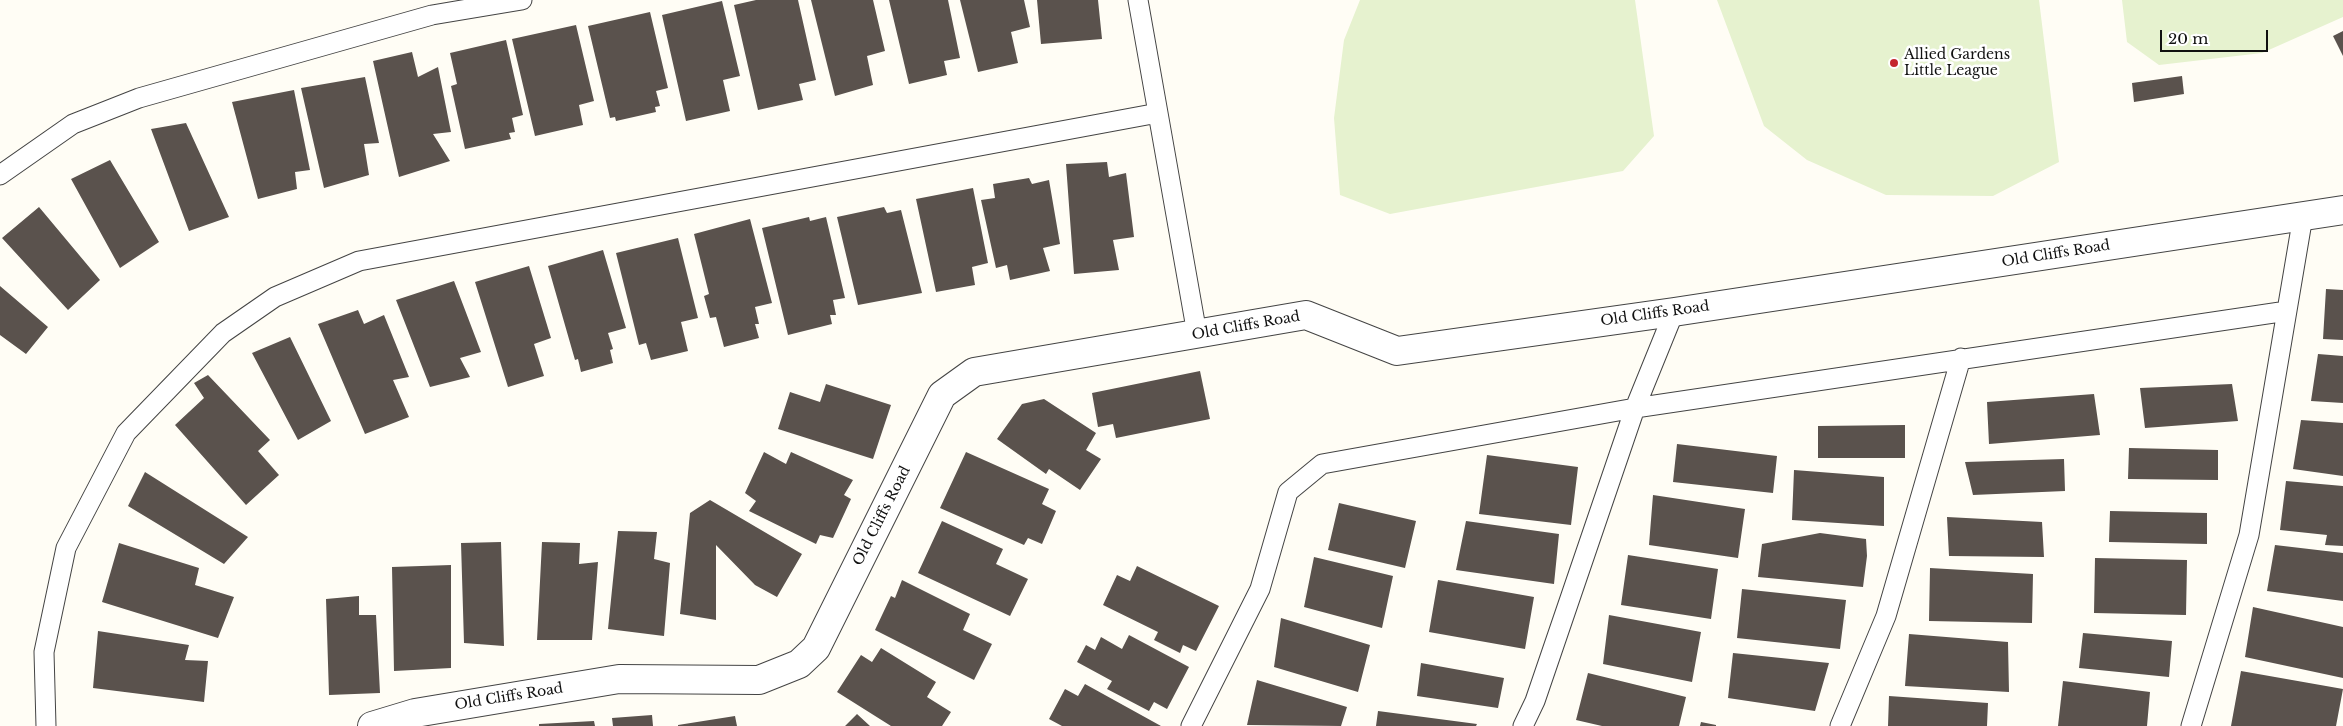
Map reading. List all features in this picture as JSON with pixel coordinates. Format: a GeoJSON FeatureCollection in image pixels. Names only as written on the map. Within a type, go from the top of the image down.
{"type":"FeatureCollection","features":[{"type":"Feature","properties":{"kind":"street","name":"Old Cliffs Road"},"geometry":{"type":"LineString","coordinates":[[372,726],[415,713],[619,679],[759,680],[799,664],[816,648],[942,395],[974,372],[1306,315],[1397,351],[1674,312],[2343,210]]}},
{"type":"Feature","properties":{"kind":"lane"},"geometry":{"type":"LineString","coordinates":[[0,175],[73,124],[139,98],[432,15],[522,0]]}},
{"type":"Feature","properties":{"kind":"lane"},"geometry":{"type":"LineString","coordinates":[[1138,0],[1197,334]]}},
{"type":"Feature","properties":{"kind":"lane"},"geometry":{"type":"LineString","coordinates":[[46,726],[44,652],[66,548],[126,433],[223,333],[275,297],[359,261],[1158,113]]}},
{"type":"Feature","properties":{"kind":"lane"},"geometry":{"type":"LineString","coordinates":[[2192,726],[2249,535],[2303,216]]}},
{"type":"Feature","properties":{"kind":"lane"},"geometry":{"type":"LineString","coordinates":[[1191,726],[1260,589],[1288,492],[1322,464],[1635,408],[2287,311]]}},
{"type":"Feature","properties":{"kind":"lane"},"geometry":{"type":"LineString","coordinates":[[1523,726],[1534,701],[1635,408],[1674,312]]}},
{"type":"Feature","properties":{"kind":"lane"},"geometry":{"type":"LineString","coordinates":[[1840,726],[1886,616],[1961,358]]}},
{"type":"Feature","properties":{"kind":"green space"},"geometry":{"type":"Polygon","coordinates":[[[1360,0],[1635,0],[1654,136],[1623,171],[1390,214],[1340,195],[1334,118],[1344,40],[1360,0]]]}},
{"type":"Feature","properties":{"kind":"green space","name":"Allied Gardens Little League"},"geometry":{"type":"Polygon","coordinates":[[[1717,0],[2039,0],[2059,162],[1993,196],[1886,195],[1807,160],[1764,126],[1717,0]]]}},
{"type":"Feature","properties":{"kind":"green space"},"geometry":{"type":"Polygon","coordinates":[[[2122,0],[2343,0],[2343,17],[2262,53],[2159,65],[2127,42],[2122,0]]]}},
{"type":"Feature","properties":{"kind":"building"},"geometry":{"type":"Polygon","coordinates":[[[756,0],[798,0],[816,80],[799,84],[803,100],[758,110],[734,5],[756,0]]]}},
{"type":"Feature","properties":{"kind":"building"},"geometry":{"type":"Polygon","coordinates":[[[811,0],[873,0],[885,51],[867,56],[873,85],[835,96],[811,0]]]}},
{"type":"Feature","properties":{"kind":"building"},"geometry":{"type":"Polygon","coordinates":[[[889,0],[948,0],[960,58],[944,61],[947,75],[909,84],[889,0]]]}},
{"type":"Feature","properties":{"kind":"building"},"geometry":{"type":"Polygon","coordinates":[[[960,0],[1024,0],[1030,27],[1011,32],[1018,63],[978,72],[960,0]]]}},
{"type":"Feature","properties":{"kind":"building"},"geometry":{"type":"Polygon","coordinates":[[[1037,0],[1098,0],[1102,39],[1041,44],[1037,0]]]}},
{"type":"Feature","properties":{"kind":"building"},"geometry":{"type":"Polygon","coordinates":[[[722,1],[740,76],[723,80],[730,111],[686,121],[662,15],[722,1]]]}},
{"type":"Feature","properties":{"kind":"building"},"geometry":{"type":"Polygon","coordinates":[[[650,12],[668,88],[656,91],[660,106],[655,107],[656,112],[616,121],[615,117],[610,118],[588,26],[650,12]]]}},
{"type":"Feature","properties":{"kind":"building"},"geometry":{"type":"Polygon","coordinates":[[[576,25],[594,101],[579,105],[583,125],[535,136],[512,39],[576,25]]]}},
{"type":"Feature","properties":{"kind":"building"},"geometry":{"type":"Polygon","coordinates":[[[2343,31],[2343,56],[2333,36],[2343,31]]]}},
{"type":"Feature","properties":{"kind":"building"},"geometry":{"type":"Polygon","coordinates":[[[506,40],[523,115],[512,118],[515,132],[509,133],[511,139],[465,149],[451,86],[457,84],[450,53],[506,40]]]}},
{"type":"Feature","properties":{"kind":"building"},"geometry":{"type":"Polygon","coordinates":[[[412,52],[418,77],[438,67],[451,132],[433,134],[450,161],[399,177],[373,61],[412,52]]]}},
{"type":"Feature","properties":{"kind":"building"},"geometry":{"type":"Polygon","coordinates":[[[2182,76],[2184,94],[2134,102],[2132,83],[2182,76]]]}},
{"type":"Feature","properties":{"kind":"building"},"geometry":{"type":"Polygon","coordinates":[[[365,77],[379,143],[364,144],[369,175],[324,188],[301,88],[365,77]]]}},
{"type":"Feature","properties":{"kind":"building"},"geometry":{"type":"Polygon","coordinates":[[[294,90],[310,170],[295,172],[297,189],[258,199],[232,102],[294,90]]]}},
{"type":"Feature","properties":{"kind":"building"},"geometry":{"type":"Polygon","coordinates":[[[186,123],[229,217],[189,231],[151,129],[186,123]]]}},
{"type":"Feature","properties":{"kind":"building"},"geometry":{"type":"Polygon","coordinates":[[[110,160],[159,242],[120,268],[71,179],[110,160]]]}},
{"type":"Feature","properties":{"kind":"building"},"geometry":{"type":"Polygon","coordinates":[[[1107,162],[1109,177],[1126,173],[1134,237],[1113,240],[1119,270],[1074,274],[1066,164],[1107,162]]]}},
{"type":"Feature","properties":{"kind":"building"},"geometry":{"type":"Polygon","coordinates":[[[1029,178],[1032,184],[1049,180],[1060,244],[1043,248],[1050,271],[1010,280],[1007,265],[996,268],[981,200],[995,198],[993,184],[1029,178]]]}},
{"type":"Feature","properties":{"kind":"building"},"geometry":{"type":"Polygon","coordinates":[[[973,188],[988,263],[972,267],[975,285],[936,292],[916,199],[973,188]]]}},
{"type":"Feature","properties":{"kind":"building"},"geometry":{"type":"Polygon","coordinates":[[[39,207],[100,280],[68,310],[2,238],[39,207]]]}},
{"type":"Feature","properties":{"kind":"building"},"geometry":{"type":"Polygon","coordinates":[[[884,207],[887,213],[901,210],[922,293],[858,305],[837,217],[884,207]]]}},
{"type":"Feature","properties":{"kind":"building"},"geometry":{"type":"Polygon","coordinates":[[[809,217],[810,221],[826,217],[845,298],[833,300],[836,315],[830,315],[832,324],[788,335],[762,228],[809,217]]]}},
{"type":"Feature","properties":{"kind":"building"},"geometry":{"type":"Polygon","coordinates":[[[750,219],[772,303],[755,307],[759,324],[755,324],[759,338],[724,347],[716,317],[710,318],[704,296],[709,294],[694,234],[750,219]]]}},
{"type":"Feature","properties":{"kind":"building"},"geometry":{"type":"Polygon","coordinates":[[[678,238],[698,318],[681,322],[688,351],[651,360],[646,343],[639,345],[616,253],[678,238]]]}},
{"type":"Feature","properties":{"kind":"building"},"geometry":{"type":"Polygon","coordinates":[[[603,250],[626,328],[608,333],[613,349],[610,350],[613,363],[581,372],[578,359],[575,360],[548,266],[603,250]]]}},
{"type":"Feature","properties":{"kind":"building"},"geometry":{"type":"Polygon","coordinates":[[[529,266],[551,338],[534,344],[544,376],[508,387],[475,282],[529,266]]]}},
{"type":"Feature","properties":{"kind":"building"},"geometry":{"type":"Polygon","coordinates":[[[454,281],[481,352],[460,358],[470,377],[430,387],[396,300],[454,281]]]}},
{"type":"Feature","properties":{"kind":"building"},"geometry":{"type":"Polygon","coordinates":[[[0,286],[48,327],[26,354],[0,335],[0,286]]]}},
{"type":"Feature","properties":{"kind":"building"},"geometry":{"type":"Polygon","coordinates":[[[2326,289],[2343,290],[2343,340],[2323,339],[2326,289]]]}},
{"type":"Feature","properties":{"kind":"building"},"geometry":{"type":"Polygon","coordinates":[[[358,310],[364,324],[384,315],[409,377],[393,380],[409,417],[365,434],[318,324],[358,310]]]}},
{"type":"Feature","properties":{"kind":"building"},"geometry":{"type":"Polygon","coordinates":[[[290,337],[331,421],[298,440],[252,353],[290,337]]]}},
{"type":"Feature","properties":{"kind":"building"},"geometry":{"type":"Polygon","coordinates":[[[2318,354],[2343,356],[2343,403],[2311,401],[2318,354]]]}},
{"type":"Feature","properties":{"kind":"building"},"geometry":{"type":"Polygon","coordinates":[[[1200,371],[1210,419],[1116,438],[1113,424],[1098,427],[1092,393],[1200,371]]]}},
{"type":"Feature","properties":{"kind":"building"},"geometry":{"type":"Polygon","coordinates":[[[208,375],[270,440],[258,451],[279,475],[246,505],[175,425],[204,398],[194,383],[208,375]]]}},
{"type":"Feature","properties":{"kind":"building"},"geometry":{"type":"Polygon","coordinates":[[[826,384],[891,405],[873,459],[778,429],[790,392],[820,402],[826,384]]]}},
{"type":"Feature","properties":{"kind":"building"},"geometry":{"type":"Polygon","coordinates":[[[2232,384],[2238,421],[2145,428],[2140,388],[2232,384]]]}},
{"type":"Feature","properties":{"kind":"building"},"geometry":{"type":"Polygon","coordinates":[[[2094,394],[2100,435],[1989,444],[1987,402],[2094,394]]]}},
{"type":"Feature","properties":{"kind":"building"},"geometry":{"type":"Polygon","coordinates":[[[1044,399],[1096,433],[1086,450],[1101,459],[1080,490],[1049,469],[1046,474],[997,439],[1022,404],[1044,399]]]}},
{"type":"Feature","properties":{"kind":"building"},"geometry":{"type":"Polygon","coordinates":[[[2301,420],[2343,423],[2343,476],[2293,469],[2301,420]]]}},
{"type":"Feature","properties":{"kind":"building"},"geometry":{"type":"Polygon","coordinates":[[[1905,425],[1905,458],[1818,458],[1818,426],[1905,425]]]}},
{"type":"Feature","properties":{"kind":"building"},"geometry":{"type":"Polygon","coordinates":[[[1677,444],[1777,456],[1773,493],[1673,482],[1677,444]]]}},
{"type":"Feature","properties":{"kind":"building"},"geometry":{"type":"Polygon","coordinates":[[[2129,448],[2218,450],[2218,480],[2128,479],[2129,448]]]}},
{"type":"Feature","properties":{"kind":"building"},"geometry":{"type":"Polygon","coordinates":[[[764,452],[786,464],[791,452],[853,480],[844,495],[851,499],[833,538],[820,535],[816,544],[749,511],[756,501],[745,493],[764,452]]]}},
{"type":"Feature","properties":{"kind":"building"},"geometry":{"type":"Polygon","coordinates":[[[966,452],[1049,489],[1042,504],[1056,511],[1042,544],[1028,538],[1024,545],[940,508],[966,452]]]}},
{"type":"Feature","properties":{"kind":"building"},"geometry":{"type":"Polygon","coordinates":[[[1487,455],[1578,467],[1571,525],[1479,514],[1487,455]]]}},
{"type":"Feature","properties":{"kind":"building"},"geometry":{"type":"Polygon","coordinates":[[[2064,459],[2065,491],[1973,495],[1965,462],[2064,459]]]}},
{"type":"Feature","properties":{"kind":"building"},"geometry":{"type":"Polygon","coordinates":[[[1794,470],[1884,477],[1884,526],[1792,520],[1794,470]]]}},
{"type":"Feature","properties":{"kind":"building"},"geometry":{"type":"Polygon","coordinates":[[[145,472],[248,537],[224,564],[128,506],[145,472]]]}},
{"type":"Feature","properties":{"kind":"building"},"geometry":{"type":"Polygon","coordinates":[[[2286,481],[2343,486],[2343,546],[2325,545],[2327,535],[2280,530],[2286,481]]]}},
{"type":"Feature","properties":{"kind":"building"},"geometry":{"type":"Polygon","coordinates":[[[1653,495],[1745,509],[1738,558],[1649,545],[1653,495]]]}},
{"type":"Feature","properties":{"kind":"building"},"geometry":{"type":"Polygon","coordinates":[[[710,500],[802,554],[777,597],[755,585],[716,545],[716,620],[680,614],[690,513],[710,500]]]}},
{"type":"Feature","properties":{"kind":"building"},"geometry":{"type":"Polygon","coordinates":[[[1339,503],[1416,521],[1405,568],[1328,550],[1339,503]]]}},
{"type":"Feature","properties":{"kind":"building"},"geometry":{"type":"Polygon","coordinates":[[[2110,511],[2207,513],[2207,544],[2109,542],[2110,511]]]}},
{"type":"Feature","properties":{"kind":"building"},"geometry":{"type":"Polygon","coordinates":[[[1947,517],[2042,522],[2044,557],[1949,556],[1947,517]]]}},
{"type":"Feature","properties":{"kind":"building"},"geometry":{"type":"Polygon","coordinates":[[[942,521],[1003,549],[996,564],[1028,579],[1010,616],[918,573],[942,521]]]}},
{"type":"Feature","properties":{"kind":"building"},"geometry":{"type":"Polygon","coordinates":[[[1466,521],[1559,534],[1554,584],[1456,570],[1466,521]]]}},
{"type":"Feature","properties":{"kind":"building"},"geometry":{"type":"Polygon","coordinates":[[[618,531],[657,532],[654,559],[670,563],[664,636],[608,629],[618,531]]]}},
{"type":"Feature","properties":{"kind":"building"},"geometry":{"type":"Polygon","coordinates":[[[1820,533],[1866,539],[1867,556],[1863,587],[1758,577],[1762,544],[1820,533]]]}},
{"type":"Feature","properties":{"kind":"building"},"geometry":{"type":"Polygon","coordinates":[[[501,542],[504,646],[464,643],[461,543],[501,542]]]}},
{"type":"Feature","properties":{"kind":"building"},"geometry":{"type":"Polygon","coordinates":[[[542,542],[580,543],[579,564],[598,562],[592,640],[537,640],[542,542]]]}},
{"type":"Feature","properties":{"kind":"building"},"geometry":{"type":"Polygon","coordinates":[[[119,543],[199,568],[195,585],[234,597],[218,638],[102,602],[119,543]]]}},
{"type":"Feature","properties":{"kind":"building"},"geometry":{"type":"Polygon","coordinates":[[[2275,545],[2343,553],[2343,601],[2267,591],[2275,545]]]}},
{"type":"Feature","properties":{"kind":"building"},"geometry":{"type":"Polygon","coordinates":[[[1628,555],[1718,569],[1711,619],[1621,605],[1628,555]]]}},
{"type":"Feature","properties":{"kind":"building"},"geometry":{"type":"Polygon","coordinates":[[[1314,557],[1393,576],[1382,628],[1304,607],[1314,557]]]}},
{"type":"Feature","properties":{"kind":"building"},"geometry":{"type":"Polygon","coordinates":[[[2095,558],[2187,560],[2186,615],[2094,613],[2095,558]]]}},
{"type":"Feature","properties":{"kind":"building"},"geometry":{"type":"Polygon","coordinates":[[[451,565],[451,668],[394,671],[392,567],[451,565]]]}},
{"type":"Feature","properties":{"kind":"building"},"geometry":{"type":"Polygon","coordinates":[[[1137,566],[1219,606],[1196,651],[1183,645],[1180,653],[1154,640],[1158,632],[1103,605],[1117,575],[1130,581],[1137,566]]]}},
{"type":"Feature","properties":{"kind":"building"},"geometry":{"type":"Polygon","coordinates":[[[1930,568],[2033,574],[2032,623],[1929,621],[1930,568]]]}},
{"type":"Feature","properties":{"kind":"building"},"geometry":{"type":"Polygon","coordinates":[[[902,580],[970,614],[963,630],[992,644],[974,680],[875,630],[891,596],[895,598],[902,580]]]}},
{"type":"Feature","properties":{"kind":"building"},"geometry":{"type":"Polygon","coordinates":[[[1438,580],[1534,597],[1525,649],[1429,632],[1438,580]]]}},
{"type":"Feature","properties":{"kind":"building"},"geometry":{"type":"Polygon","coordinates":[[[1742,589],[1846,600],[1840,649],[1737,638],[1742,589]]]}},
{"type":"Feature","properties":{"kind":"building"},"geometry":{"type":"Polygon","coordinates":[[[359,596],[359,615],[376,615],[380,693],[329,695],[326,599],[359,596]]]}},
{"type":"Feature","properties":{"kind":"building"},"geometry":{"type":"Polygon","coordinates":[[[2253,607],[2343,627],[2343,678],[2245,657],[2253,607]]]}},
{"type":"Feature","properties":{"kind":"building"},"geometry":{"type":"Polygon","coordinates":[[[1609,615],[1701,632],[1692,682],[1603,664],[1609,615]]]}},
{"type":"Feature","properties":{"kind":"building"},"geometry":{"type":"Polygon","coordinates":[[[1281,618],[1370,645],[1358,692],[1274,667],[1281,618]]]}},
{"type":"Feature","properties":{"kind":"building"},"geometry":{"type":"Polygon","coordinates":[[[98,631],[189,645],[185,660],[208,661],[204,702],[93,688],[98,631]]]}},
{"type":"Feature","properties":{"kind":"building"},"geometry":{"type":"Polygon","coordinates":[[[2083,633],[2172,641],[2169,677],[2079,668],[2083,633]]]}},
{"type":"Feature","properties":{"kind":"building"},"geometry":{"type":"Polygon","coordinates":[[[1909,634],[2008,642],[2009,692],[1905,686],[1909,634]]]}},
{"type":"Feature","properties":{"kind":"building"},"geometry":{"type":"Polygon","coordinates":[[[1129,635],[1189,667],[1167,709],[1154,702],[1149,711],[1107,689],[1112,681],[1077,662],[1086,645],[1095,650],[1101,637],[1122,649],[1129,635]]]}},
{"type":"Feature","properties":{"kind":"building"},"geometry":{"type":"Polygon","coordinates":[[[881,648],[936,682],[927,697],[951,712],[942,726],[891,726],[837,692],[861,655],[872,662],[881,648]]]}},
{"type":"Feature","properties":{"kind":"building"},"geometry":{"type":"Polygon","coordinates":[[[1733,653],[1829,663],[1815,711],[1728,698],[1733,653]]]}},
{"type":"Feature","properties":{"kind":"building"},"geometry":{"type":"Polygon","coordinates":[[[1421,663],[1504,678],[1498,708],[1417,696],[1421,663]]]}},
{"type":"Feature","properties":{"kind":"building"},"geometry":{"type":"Polygon","coordinates":[[[2241,671],[2343,689],[2336,726],[2231,726],[2241,671]]]}},
{"type":"Feature","properties":{"kind":"building"},"geometry":{"type":"Polygon","coordinates":[[[1588,673],[1686,697],[1679,726],[1602,726],[1576,720],[1588,673]]]}},
{"type":"Feature","properties":{"kind":"building"},"geometry":{"type":"Polygon","coordinates":[[[1257,680],[1347,707],[1341,726],[1247,725],[1257,680]]]}},
{"type":"Feature","properties":{"kind":"building"},"geometry":{"type":"Polygon","coordinates":[[[2063,681],[2150,692],[2147,726],[2058,726],[2063,681]]]}},
{"type":"Feature","properties":{"kind":"building"},"geometry":{"type":"Polygon","coordinates":[[[1085,684],[1161,726],[1062,726],[1049,719],[1065,689],[1078,696],[1085,684]]]}},
{"type":"Feature","properties":{"kind":"building"},"geometry":{"type":"Polygon","coordinates":[[[1889,696],[1988,703],[1987,726],[1888,726],[1889,696]]]}},
{"type":"Feature","properties":{"kind":"building"},"geometry":{"type":"Polygon","coordinates":[[[1378,711],[1477,724],[1476,726],[1376,726],[1378,711]]]}},
{"type":"Feature","properties":{"kind":"building"},"geometry":{"type":"Polygon","coordinates":[[[857,714],[870,726],[845,726],[857,714]]]}},
{"type":"Feature","properties":{"kind":"building"},"geometry":{"type":"Polygon","coordinates":[[[652,715],[653,726],[613,726],[612,718],[652,715]]]}},
{"type":"Feature","properties":{"kind":"building"},"geometry":{"type":"Polygon","coordinates":[[[735,716],[737,726],[678,726],[678,725],[735,716]]]}},
{"type":"Feature","properties":{"kind":"building"},"geometry":{"type":"Polygon","coordinates":[[[594,721],[595,726],[539,726],[539,724],[594,721]]]}},
{"type":"Feature","properties":{"kind":"building"},"geometry":{"type":"Polygon","coordinates":[[[1701,722],[1716,725],[1716,726],[1700,726],[1701,722]]]}},
{"type":"Feature","properties":{"kind":"place","name":"Allied Gardens Little League"},"geometry":{"type":"Point","coordinates":[1894,63]}}]}
